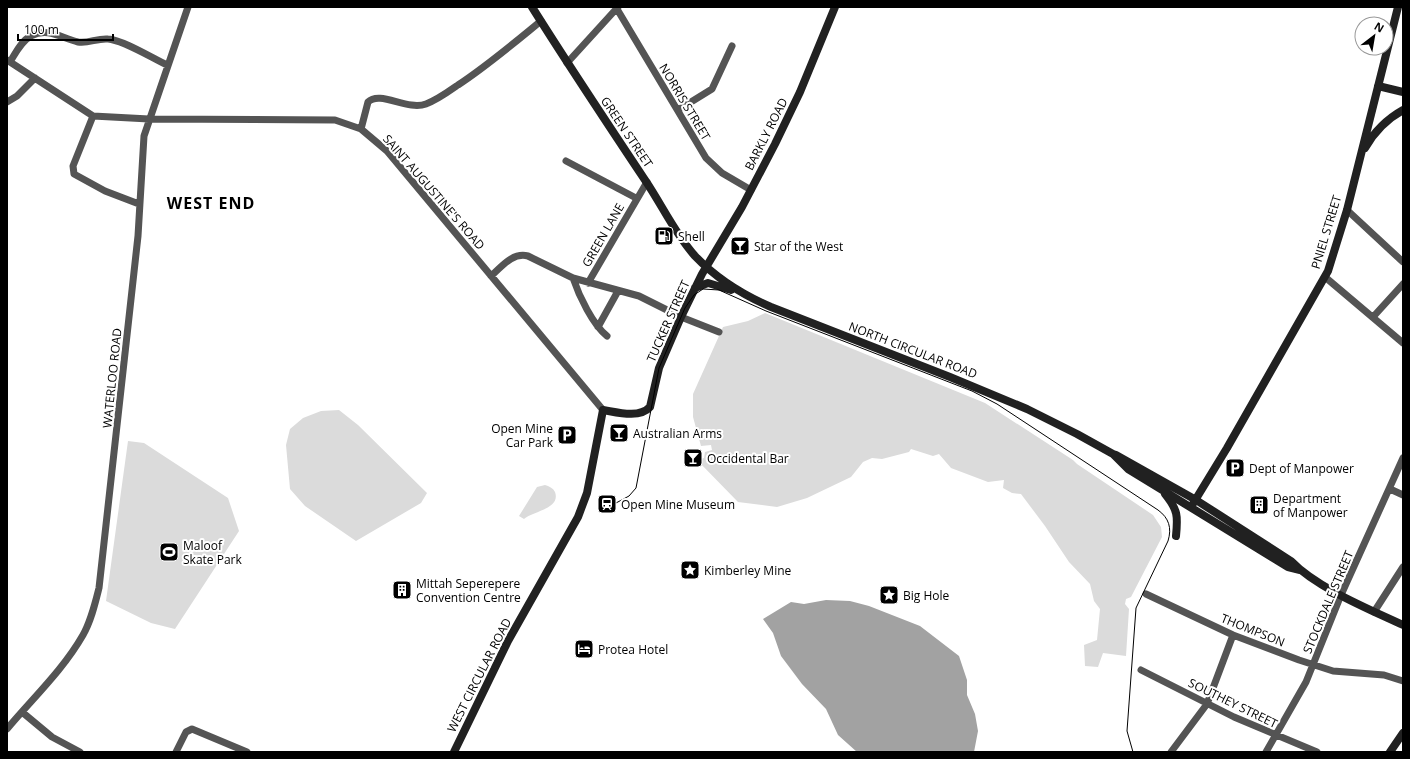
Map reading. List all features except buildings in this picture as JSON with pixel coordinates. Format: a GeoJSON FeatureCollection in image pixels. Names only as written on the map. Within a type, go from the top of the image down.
{"type":"FeatureCollection","features":[{"type":"Feature","properties":{"kind":"street","name":"WATERLOO ROAD"},"geometry":{"type":"LineString","coordinates":[[7,728],[55,675],[84,634],[93,611],[99,588],[138,236],[144,136],[188,7]]}},
{"type":"Feature","properties":{"kind":"street","name":"GREEN STREET"},"geometry":{"type":"LineString","coordinates":[[532,7],[686,245],[706,267]]}},
{"type":"Feature","properties":{"kind":"street","name":"BARKLY ROAD"},"geometry":{"type":"LineString","coordinates":[[706,267],[751,190],[800,92],[835,7]]}},
{"type":"Feature","properties":{"kind":"street","name":"PNIEL STREET"},"geometry":{"type":"LineString","coordinates":[[1193,504],[1325,277],[1333,256],[1346,210],[1398,7]]}},
{"type":"Feature","properties":{"kind":"street"},"geometry":{"type":"LineString","coordinates":[[567,63],[617,8]]}},
{"type":"Feature","properties":{"kind":"street","name":"NORRIS STREET"},"geometry":{"type":"LineString","coordinates":[[617,8],[706,158],[714,167],[751,190]]}},
{"type":"Feature","properties":{"kind":"street"},"geometry":{"type":"LineString","coordinates":[[361,129],[370,99],[380,97],[407,105],[426,104],[481,70],[541,21]]}},
{"type":"Feature","properties":{"kind":"street"},"geometry":{"type":"LineString","coordinates":[[139,204],[105,191],[74,174],[73,166],[93,116],[8,61],[31,35],[48,32],[78,42],[86,43],[109,39],[167,65]]}},
{"type":"Feature","properties":{"kind":"street"},"geometry":{"type":"LineString","coordinates":[[678,110],[712,90],[732,46]]}},
{"type":"Feature","properties":{"kind":"street"},"geometry":{"type":"LineString","coordinates":[[7,102],[17,96],[35,78]]}},
{"type":"Feature","properties":{"kind":"street"},"geometry":{"type":"LineString","coordinates":[[1378,86],[1403,92]]}},
{"type":"Feature","properties":{"kind":"street"},"geometry":{"type":"LineString","coordinates":[[1354,177],[1362,153],[1369,141],[1386,122],[1403,110]]}},
{"type":"Feature","properties":{"kind":"street","name":"SAINT AUGUSTINE'S ROAD"},"geometry":{"type":"LineString","coordinates":[[93,116],[149,119],[335,120],[361,129],[387,151],[603,410]]}},
{"type":"Feature","properties":{"kind":"street","name":"GREEN LANE"},"geometry":{"type":"LineString","coordinates":[[566,161],[636,198]]}},
{"type":"Feature","properties":{"kind":"street","name":"GREEN LANE"},"geometry":{"type":"LineString","coordinates":[[588,283],[646,182]]}},
{"type":"Feature","properties":{"kind":"street"},"geometry":{"type":"LineString","coordinates":[[1346,210],[1403,262]]}},
{"type":"Feature","properties":{"kind":"street"},"geometry":{"type":"LineString","coordinates":[[491,276],[516,255],[521,254],[573,278],[639,296],[681,317],[719,332]]}},
{"type":"Feature","properties":{"kind":"street","name":"TUCKER STREET"},"geometry":{"type":"LineString","coordinates":[[603,410],[635,414],[646,411],[650,407],[659,368],[681,317],[706,267]]}},
{"type":"Feature","properties":{"kind":"street","name":"NORTH CIRCULAR ROAD"},"geometry":{"type":"LineString","coordinates":[[706,267],[728,284],[756,300],[1019,406],[1087,438],[1113,454],[1125,458],[1193,504]]}},
{"type":"Feature","properties":{"kind":"street"},"geometry":{"type":"LineString","coordinates":[[1325,277],[1403,343]]}},
{"type":"Feature","properties":{"kind":"street"},"geometry":{"type":"LineString","coordinates":[[573,278],[579,294],[598,327],[607,336]]}},
{"type":"Feature","properties":{"kind":"street"},"geometry":{"type":"LineString","coordinates":[[695,289],[708,283],[715,284],[756,300]]}},
{"type":"Feature","properties":{"kind":"street"},"geometry":{"type":"LineString","coordinates":[[1373,317],[1403,284]]}},
{"type":"Feature","properties":{"kind":"street"},"geometry":{"type":"LineString","coordinates":[[598,327],[618,291]]}},
{"type":"Feature","properties":{"kind":"street","name":"WEST CIRCULAR ROAD"},"geometry":{"type":"LineString","coordinates":[[454,752],[505,647],[578,518],[586,493],[603,410]]}},
{"type":"Feature","properties":{"kind":"street","name":"NORTH CIRCULAR ROAD"},"geometry":{"type":"LineString","coordinates":[[1113,454],[1128,469],[1160,488],[1193,504]]}},
{"type":"Feature","properties":{"kind":"street","name":"STOCKDALE STREET"},"geometry":{"type":"LineString","coordinates":[[1266,752],[1297,700],[1314,665],[1341,595],[1390,490],[1403,458]]}},
{"type":"Feature","properties":{"kind":"street"},"geometry":{"type":"LineString","coordinates":[[1160,488],[1175,509],[1177,518],[1176,536]]}},
{"type":"Feature","properties":{"kind":"street"},"geometry":{"type":"LineString","coordinates":[[1390,490],[1403,495]]}},
{"type":"Feature","properties":{"kind":"street"},"geometry":{"type":"LineString","coordinates":[[1193,504],[1292,561],[1300,570],[1341,595],[1403,625]]}},
{"type":"Feature","properties":{"kind":"street"},"geometry":{"type":"LineString","coordinates":[[1374,612],[1403,567]]}},
{"type":"Feature","properties":{"kind":"street","name":"THOMPSON"},"geometry":{"type":"LineString","coordinates":[[1146,594],[1233,635],[1314,665],[1342,672],[1389,676],[1403,681]]}},
{"type":"Feature","properties":{"kind":"street"},"geometry":{"type":"LineString","coordinates":[[1171,752],[1207,704],[1233,635]]}},
{"type":"Feature","properties":{"kind":"street","name":"SOUTHEY STREET"},"geometry":{"type":"LineString","coordinates":[[1141,670],[1207,704],[1276,736],[1317,752]]}},
{"type":"Feature","properties":{"kind":"street"},"geometry":{"type":"LineString","coordinates":[[22,712],[52,737],[80,752]]}},
{"type":"Feature","properties":{"kind":"street"},"geometry":{"type":"LineString","coordinates":[[176,752],[186,732],[192,729],[247,752]]}},
{"type":"Feature","properties":{"kind":"street"},"geometry":{"type":"LineString","coordinates":[[1390,752],[1403,733]]}},
{"type":"Feature","properties":{"kind":"shaded area"},"geometry":{"type":"Polygon","coordinates":[[[765,313],[985,403],[1073,460],[1153,515],[1161,527],[1162,537],[1131,597],[1126,599],[1125,604],[1129,609],[1126,656],[1103,653],[1098,667],[1085,666],[1084,645],[1097,640],[1100,609],[1094,601],[1090,584],[1069,562],[1021,494],[1012,493],[1003,488],[1004,480],[988,482],[951,468],[939,454],[933,456],[911,449],[909,452],[882,459],[872,458],[863,462],[851,477],[807,498],[777,507],[738,502],[697,460],[704,458],[705,452],[712,450],[711,445],[701,446],[693,417],[693,394],[723,327],[748,321],[765,313]]]}},
{"type":"Feature","properties":{"kind":"shaded area"},"geometry":{"type":"Polygon","coordinates":[[[339,410],[358,425],[427,493],[421,503],[356,541],[305,506],[290,489],[286,445],[290,429],[303,418],[321,411],[339,410]]]}},
{"type":"Feature","properties":{"kind":"shaded area","name":"Maloof Skate Park"},"geometry":{"type":"Polygon","coordinates":[[[128,441],[144,443],[228,498],[239,531],[175,629],[151,623],[106,601],[128,441]]]}},
{"type":"Feature","properties":{"kind":"shaded area"},"geometry":{"type":"Polygon","coordinates":[[[545,485],[551,487],[555,492],[556,498],[554,502],[545,509],[524,519],[519,516],[537,487],[545,485]]]}},
{"type":"Feature","properties":{"kind":"shaded area"},"geometry":{"type":"Polygon","coordinates":[[[826,600],[850,601],[869,606],[920,626],[959,656],[967,680],[967,695],[975,714],[978,731],[974,752],[857,752],[838,735],[826,709],[802,684],[781,656],[773,633],[763,619],[791,602],[804,604],[826,600]]]}},
{"type":"Feature","properties":{"kind":"tram line"},"geometry":{"type":"LineString","coordinates":[[603,510],[629,496],[636,488],[659,368],[685,308],[694,295],[703,289],[719,290],[766,311],[972,391],[997,404],[1158,510],[1165,516],[1169,524],[1170,532],[1168,541],[1136,608],[1127,731],[1133,752]]}},
{"type":"Feature","properties":{"kind":"place","name":"Shell"},"geometry":{"type":"Point","coordinates":[664,236]}},
{"type":"Feature","properties":{"kind":"place","name":"Star of the West"},"geometry":{"type":"Point","coordinates":[740,246]}},
{"type":"Feature","properties":{"kind":"place","name":"Australian Arms"},"geometry":{"type":"Point","coordinates":[619,433]}},
{"type":"Feature","properties":{"kind":"place","name":"Open Mine Car Park"},"geometry":{"type":"Point","coordinates":[567,435]}},
{"type":"Feature","properties":{"kind":"place","name":"Occidental Bar"},"geometry":{"type":"Point","coordinates":[693,458]}},
{"type":"Feature","properties":{"kind":"place","name":"Dept of Manpower"},"geometry":{"type":"Point","coordinates":[1235,468]}},
{"type":"Feature","properties":{"kind":"place","name":"Open Mine Museum"},"geometry":{"type":"Point","coordinates":[607,504]}},
{"type":"Feature","properties":{"kind":"place","name":"Department of Manpower"},"geometry":{"type":"Point","coordinates":[1259,505]}},
{"type":"Feature","properties":{"kind":"place","name":"Maloof Skate Park"},"geometry":{"type":"Point","coordinates":[169,552]}},
{"type":"Feature","properties":{"kind":"place","name":"Kimberley Mine"},"geometry":{"type":"Point","coordinates":[690,570]}},
{"type":"Feature","properties":{"kind":"place","name":"Mittah Seperepere Convention Centre"},"geometry":{"type":"Point","coordinates":[402,590]}},
{"type":"Feature","properties":{"kind":"place","name":"Big Hole"},"geometry":{"type":"Point","coordinates":[889,595]}},
{"type":"Feature","properties":{"kind":"place","name":"Protea Hotel"},"geometry":{"type":"Point","coordinates":[584,649]}},
{"type":"Feature","properties":{"kind":"district","name":"WEST END"},"geometry":{"type":"Point","coordinates":[211,203]}}]}
